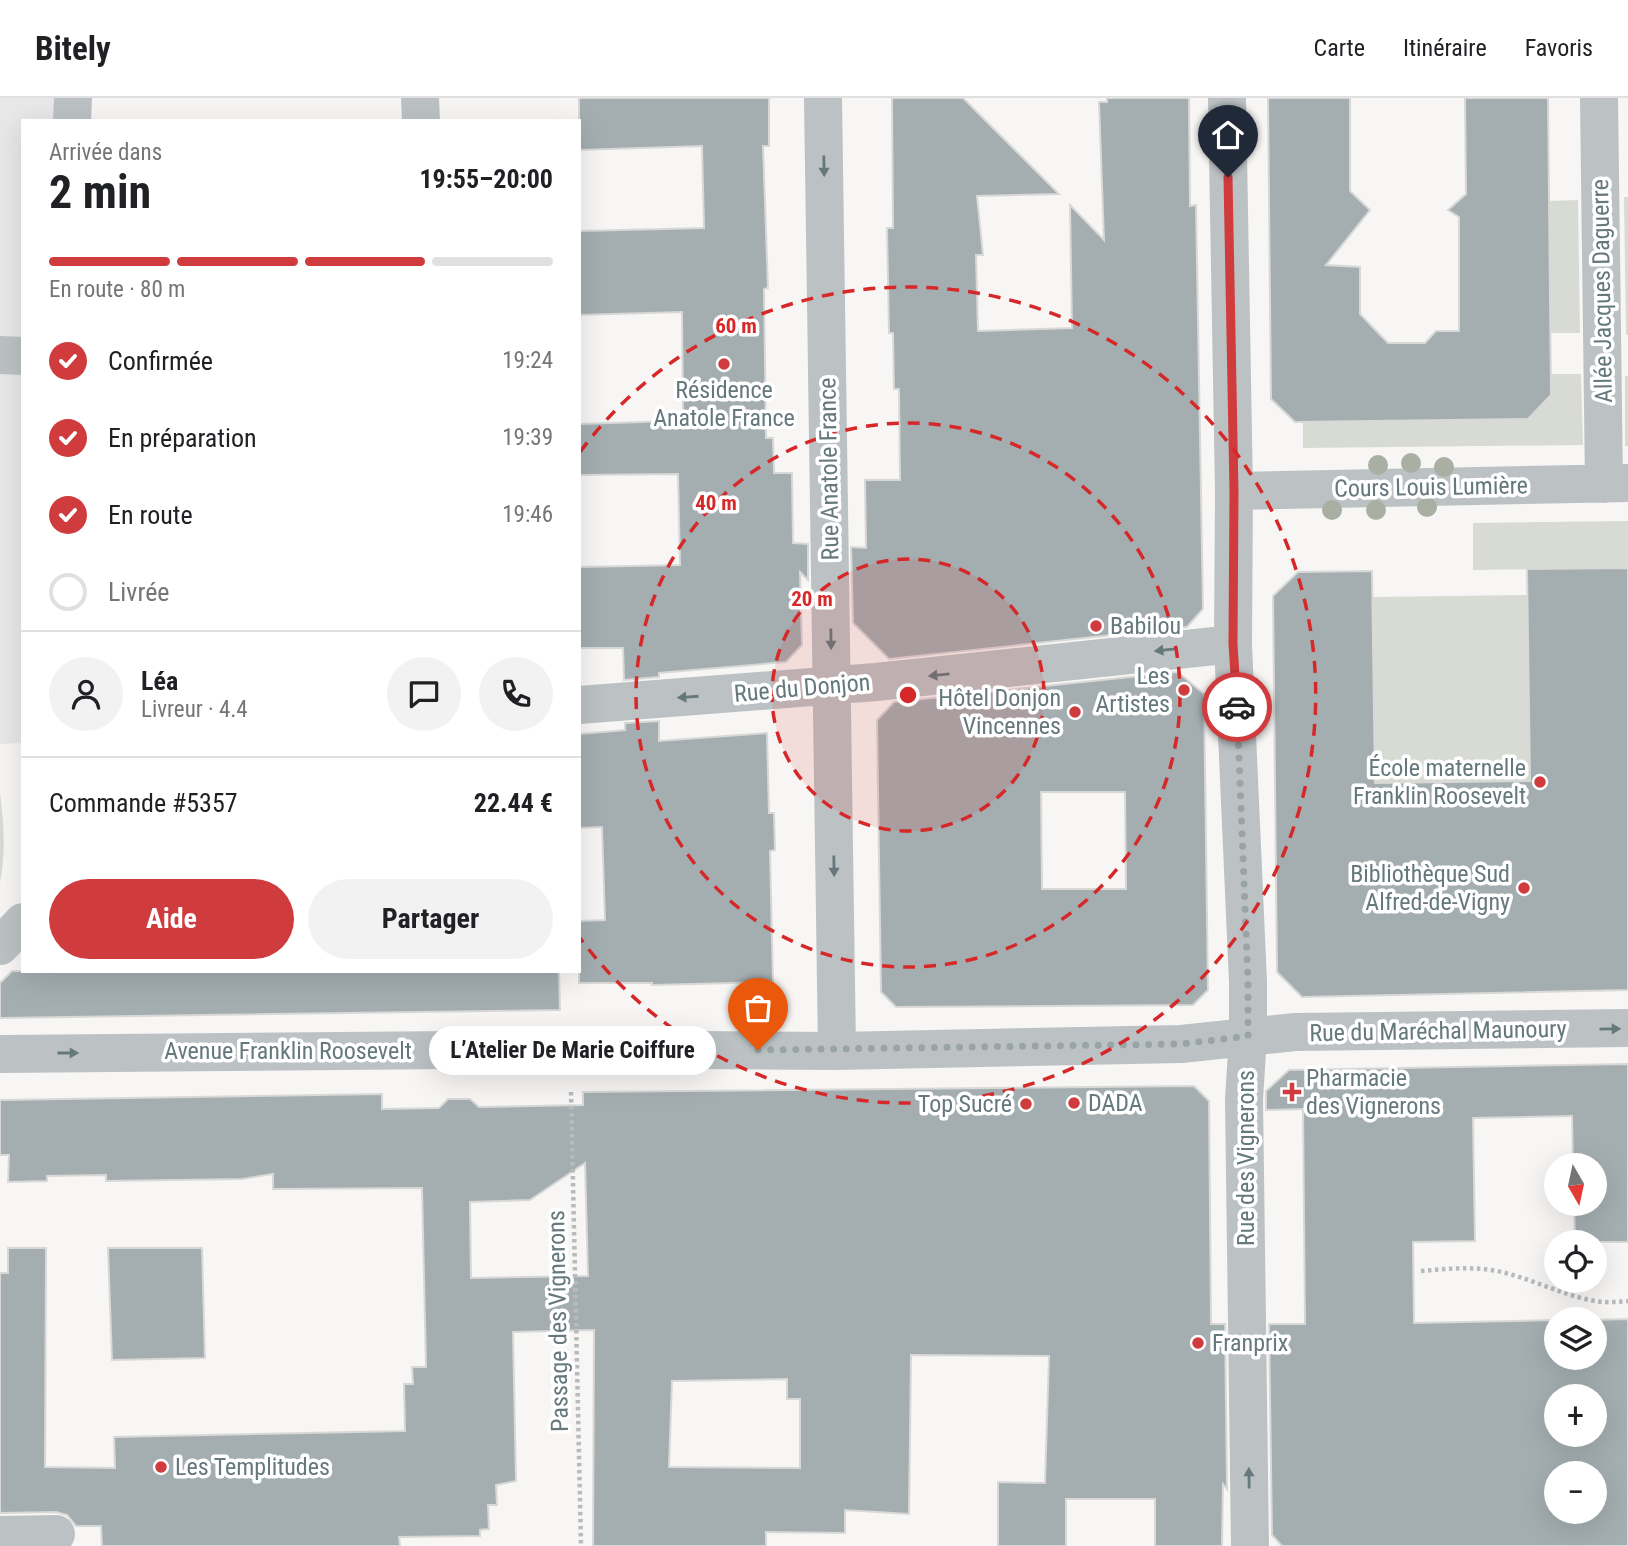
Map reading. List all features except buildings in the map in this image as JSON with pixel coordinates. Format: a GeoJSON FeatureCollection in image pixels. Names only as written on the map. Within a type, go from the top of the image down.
{"type":"FeatureCollection","features":[{"type":"Feature","properties":{"kind":"street"},"geometry":{"type":"LineString","coordinates":[[72,119],[73,98]]}},
{"type":"Feature","properties":{"kind":"street"},"geometry":{"type":"LineString","coordinates":[[420,98],[421,119]]}},
{"type":"Feature","properties":{"kind":"street","name":"Rue Anatole France"},"geometry":{"type":"LineString","coordinates":[[823,98],[837,1051]]}},
{"type":"Feature","properties":{"kind":"street","name":"Rue des Vignerons"},"geometry":{"type":"LineString","coordinates":[[1227,98],[1234,491],[1233,644],[1247,954],[1248,1036],[1244,1099],[1250,1546]]}},
{"type":"Feature","properties":{"kind":"street","name":"Allée Jacques Daguerre"},"geometry":{"type":"LineString","coordinates":[[1599,98],[1616,484]]}},
{"type":"Feature","properties":{"kind":"street"},"geometry":{"type":"LineString","coordinates":[[0,355],[21,356]]}},
{"type":"Feature","properties":{"kind":"street","name":"Cours Louis Lumière"},"geometry":{"type":"LineString","coordinates":[[1234,491],[1616,484]]}},
{"type":"Feature","properties":{"kind":"street","name":"Rue du Donjon"},"geometry":{"type":"LineString","coordinates":[[581,705],[832,686],[1233,644]]}},
{"type":"Feature","properties":{"kind":"street"},"geometry":{"type":"LineString","coordinates":[[0,946],[21,924]]}},
{"type":"Feature","properties":{"kind":"street","name":"Rue du Maréchal Maunoury"},"geometry":{"type":"LineString","coordinates":[[1248,1036],[1295,1032],[1628,1028]]}},
{"type":"Feature","properties":{"kind":"street","name":"Avenue Franklin Roosevelt"},"geometry":{"type":"LineString","coordinates":[[0,1054],[570,1049],[837,1051],[1181,1044],[1248,1036]]}},
{"type":"Feature","properties":{"kind":"street"},"geometry":{"type":"LineString","coordinates":[[0,1535],[56,1534]]}},
{"type":"Feature","properties":{"kind":"path","name":"Passage des Vignerons"},"geometry":{"type":"LineString","coordinates":[[571,1095],[581,1546]]}},
{"type":"Feature","properties":{"kind":"path"},"geometry":{"type":"LineString","coordinates":[[1420,1271],[1464,1268],[1495,1270],[1525,1278],[1565,1294],[1598,1302],[1628,1301]]}},
{"type":"Feature","properties":{"kind":"shaded area"},"geometry":{"type":"Polygon","coordinates":[[[0,98],[58,98],[58,119],[21,119],[21,743],[0,744],[0,98]]]}},
{"type":"Feature","properties":{"kind":"shaded area"},"geometry":{"type":"Polygon","coordinates":[[[1624,197],[1628,197],[1628,335],[1626,335],[1624,197]]]}},
{"type":"Feature","properties":{"kind":"shaded area"},"geometry":{"type":"Polygon","coordinates":[[[1578,200],[1580,333],[1550,333],[1549,201],[1578,200]]]}},
{"type":"Feature","properties":{"kind":"shaded area"},"geometry":{"type":"Polygon","coordinates":[[[1550,374],[1581,374],[1583,445],[1303,448],[1303,422],[1528,419],[1551,395],[1550,374]]]}},
{"type":"Feature","properties":{"kind":"shaded area"},"geometry":{"type":"Polygon","coordinates":[[[1625,376],[1628,376],[1628,446],[1625,446],[1625,376]]]}},
{"type":"Feature","properties":{"kind":"shaded area"},"geometry":{"type":"Polygon","coordinates":[[[1628,521],[1628,573],[1622,568],[1473,570],[1473,523],[1628,521]]]}},
{"type":"Feature","properties":{"kind":"shaded area"},"geometry":{"type":"Polygon","coordinates":[[[1527,595],[1530,781],[1375,783],[1373,597],[1527,595]]]}},
{"type":"Feature","properties":{"kind":"shaded area"},"geometry":{"type":"Polygon","coordinates":[[[0,793],[4,838],[0,883],[0,793]]]}},
{"type":"Feature","properties":{"kind":"way so far"},"geometry":{"type":"LineString","coordinates":[[758,1050],[837,1051],[1181,1044],[1248,1036],[1237,707]]}},
{"type":"Feature","properties":{"kind":"place","name":"Résidence Anatole France"},"geometry":{"type":"Point","coordinates":[724,364]}},
{"type":"Feature","properties":{"kind":"place","name":"Babilou"},"geometry":{"type":"Point","coordinates":[1096,626]}},
{"type":"Feature","properties":{"kind":"place","name":"Les Artistes"},"geometry":{"type":"Point","coordinates":[1184,690]}},
{"type":"Feature","properties":{"kind":"place","name":"Hôtel Donjon Vincennes"},"geometry":{"type":"Point","coordinates":[1075,712]}},
{"type":"Feature","properties":{"kind":"place","name":"École maternelle Franklin Roosevelt"},"geometry":{"type":"Point","coordinates":[1540,782]}},
{"type":"Feature","properties":{"kind":"place","name":"Bibliothèque Sud Alfred-de-Vigny"},"geometry":{"type":"Point","coordinates":[1524,888]}},
{"type":"Feature","properties":{"kind":"place","name":"L’Atelier De Marie Coiffure"},"geometry":{"type":"Point","coordinates":[758,1050]}},
{"type":"Feature","properties":{"kind":"place","name":"Pharmacie des Vignerons"},"geometry":{"type":"Point","coordinates":[1292,1092]}},
{"type":"Feature","properties":{"kind":"place","name":"DADA"},"geometry":{"type":"Point","coordinates":[1074,1103]}},
{"type":"Feature","properties":{"kind":"place","name":"Top Sucré"},"geometry":{"type":"Point","coordinates":[1026,1104]}},
{"type":"Feature","properties":{"kind":"place","name":"Franprix"},"geometry":{"type":"Point","coordinates":[1198,1343]}},
{"type":"Feature","properties":{"kind":"place","name":"Les Templitudes"},"geometry":{"type":"Point","coordinates":[161,1467]}},
{"type":"Feature","properties":{"kind":"route"},"geometry":{"type":"LineString","coordinates":[[1228,177],[1234,491],[1233,644],[1237,707]]}}]}
